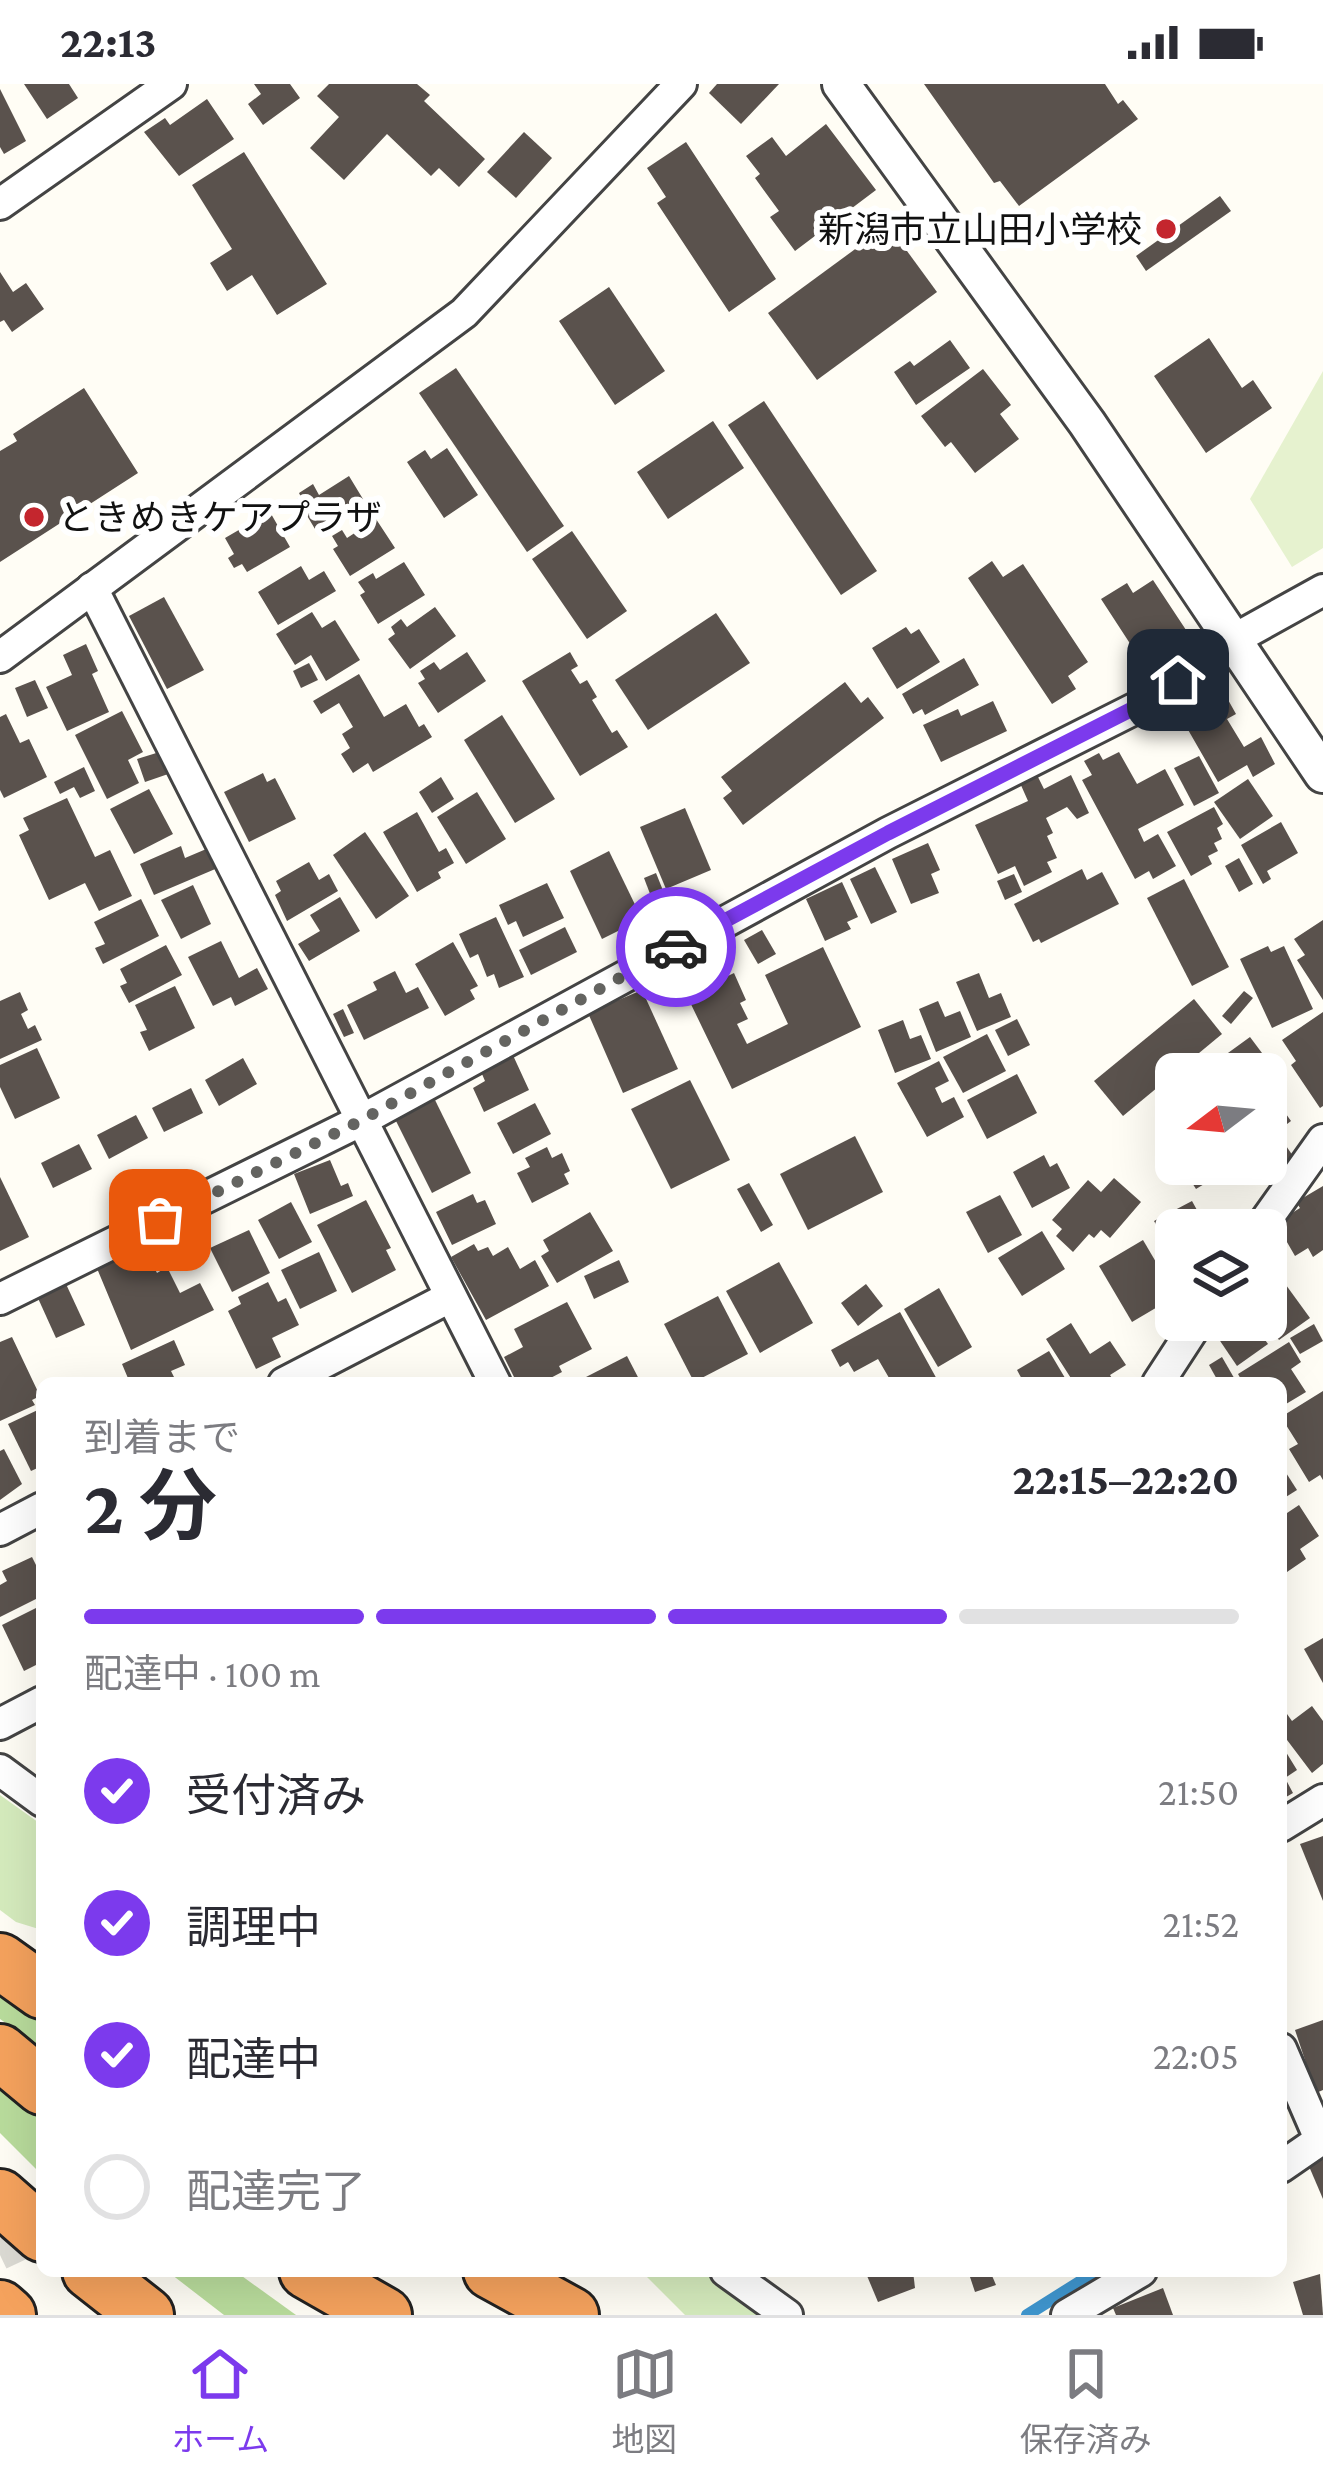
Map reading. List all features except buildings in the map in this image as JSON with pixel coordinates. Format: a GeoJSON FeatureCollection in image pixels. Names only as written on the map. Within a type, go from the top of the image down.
{"type":"FeatureCollection","features":[{"type":"Feature","properties":{"kind":"highway"},"geometry":{"type":"LineString","coordinates":[[0,1960],[36,1986]]}},
{"type":"Feature","properties":{"kind":"highway"},"geometry":{"type":"LineString","coordinates":[[0,2052],[36,2082]]}},
{"type":"Feature","properties":{"kind":"highway"},"geometry":{"type":"LineString","coordinates":[[0,2197],[36,2229]]}},
{"type":"Feature","properties":{"kind":"highway"},"geometry":{"type":"LineString","coordinates":[[98,2277],[146,2315]]}},
{"type":"Feature","properties":{"kind":"highway"},"geometry":{"type":"LineString","coordinates":[[270,2277],[324,2315]]}},
{"type":"Feature","properties":{"kind":"highway"},"geometry":{"type":"LineString","coordinates":[[318,2277],[385,2315]]}},
{"type":"Feature","properties":{"kind":"highway"},"geometry":{"type":"LineString","coordinates":[[502,2277],[571,2315]]}},
{"type":"Feature","properties":{"kind":"highway"},"geometry":{"type":"LineString","coordinates":[[0,2308],[8,2315]]}},
{"type":"Feature","properties":{"kind":"street"},"geometry":{"type":"LineString","coordinates":[[0,204],[171,84]]}},
{"type":"Feature","properties":{"kind":"street"},"geometry":{"type":"LineString","coordinates":[[0,657],[464,313],[681,84]]}},
{"type":"Feature","properties":{"kind":"street"},"geometry":{"type":"LineString","coordinates":[[841,84],[1087,423],[1323,774]]}},
{"type":"Feature","properties":{"kind":"street"},"geometry":{"type":"LineString","coordinates":[[92,588],[492,1377]]}},
{"type":"Feature","properties":{"kind":"street"},"geometry":{"type":"LineString","coordinates":[[0,1299],[360,1121],[826,866],[1150,700],[1233,640],[1323,590]]}},
{"type":"Feature","properties":{"kind":"street"},"geometry":{"type":"LineString","coordinates":[[1273,1209],[1323,1141]]}},
{"type":"Feature","properties":{"kind":"street"},"geometry":{"type":"LineString","coordinates":[[296,1377],[450,1297]]}},
{"type":"Feature","properties":{"kind":"street"},"geometry":{"type":"LineString","coordinates":[[1162,1377],[1185,1341]]}},
{"type":"Feature","properties":{"kind":"street"},"geometry":{"type":"LineString","coordinates":[[0,1530],[36,1511]]}},
{"type":"Feature","properties":{"kind":"street"},"geometry":{"type":"LineString","coordinates":[[0,1724],[36,1705]]}},
{"type":"Feature","properties":{"kind":"street"},"geometry":{"type":"LineString","coordinates":[[0,1770],[36,1797]]}},
{"type":"Feature","properties":{"kind":"street"},"geometry":{"type":"LineString","coordinates":[[1287,1822],[1323,1799]]}},
{"type":"Feature","properties":{"kind":"street"},"geometry":{"type":"LineString","coordinates":[[1287,2062],[1322,2139],[1287,2163]]}},
{"type":"Feature","properties":{"kind":"street"},"geometry":{"type":"LineString","coordinates":[[734,2277],[787,2315]]}},
{"type":"Feature","properties":{"kind":"street"},"geometry":{"type":"LineString","coordinates":[[1067,2315],[1128,2277]]}},
{"type":"Feature","properties":{"kind":"green space"},"geometry":{"type":"Polygon","coordinates":[[[1323,371],[1323,548],[1292,567],[1250,499],[1323,371]]]}},
{"type":"Feature","properties":{"kind":"green space"},"geometry":{"type":"Polygon","coordinates":[[[0,1795],[36,1821],[36,1928],[0,1910],[0,1795]]]}},
{"type":"Feature","properties":{"kind":"green space"},"geometry":{"type":"Polygon","coordinates":[[[0,1982],[36,2015],[36,2044],[0,2019],[0,1982]]]}},
{"type":"Feature","properties":{"kind":"green space"},"geometry":{"type":"Polygon","coordinates":[[[0,2085],[36,2115],[36,2169],[0,2133],[0,2085]]]}},
{"type":"Feature","properties":{"kind":"green space"},"geometry":{"type":"Polygon","coordinates":[[[175,2277],[243,2277],[296,2315],[224,2315],[175,2277]]]}},
{"type":"Feature","properties":{"kind":"green space"},"geometry":{"type":"Polygon","coordinates":[[[647,2277],[713,2277],[766,2315],[685,2315],[647,2277]]]}},
{"type":"Feature","properties":{"kind":"waterway"},"geometry":{"type":"LineString","coordinates":[[1027,2315],[1087,2277]]}},
{"type":"Feature","properties":{"kind":"tunnel"},"geometry":{"type":"LineString","coordinates":[[0,2255],[36,2238]]}},
{"type":"Feature","properties":{"kind":"way so far"},"geometry":{"type":"LineString","coordinates":[[160,1220],[360,1121],[676,947]]}},
{"type":"Feature","properties":{"kind":"place","name":"新潟市立山田小学校"},"geometry":{"type":"Point","coordinates":[1166,229]}},
{"type":"Feature","properties":{"kind":"place","name":"ときめきケアプラザ"},"geometry":{"type":"Point","coordinates":[34,517]}},
{"type":"Feature","properties":{"kind":"route"},"geometry":{"type":"LineString","coordinates":[[676,947],[1150,700],[1178,680]]}}]}
